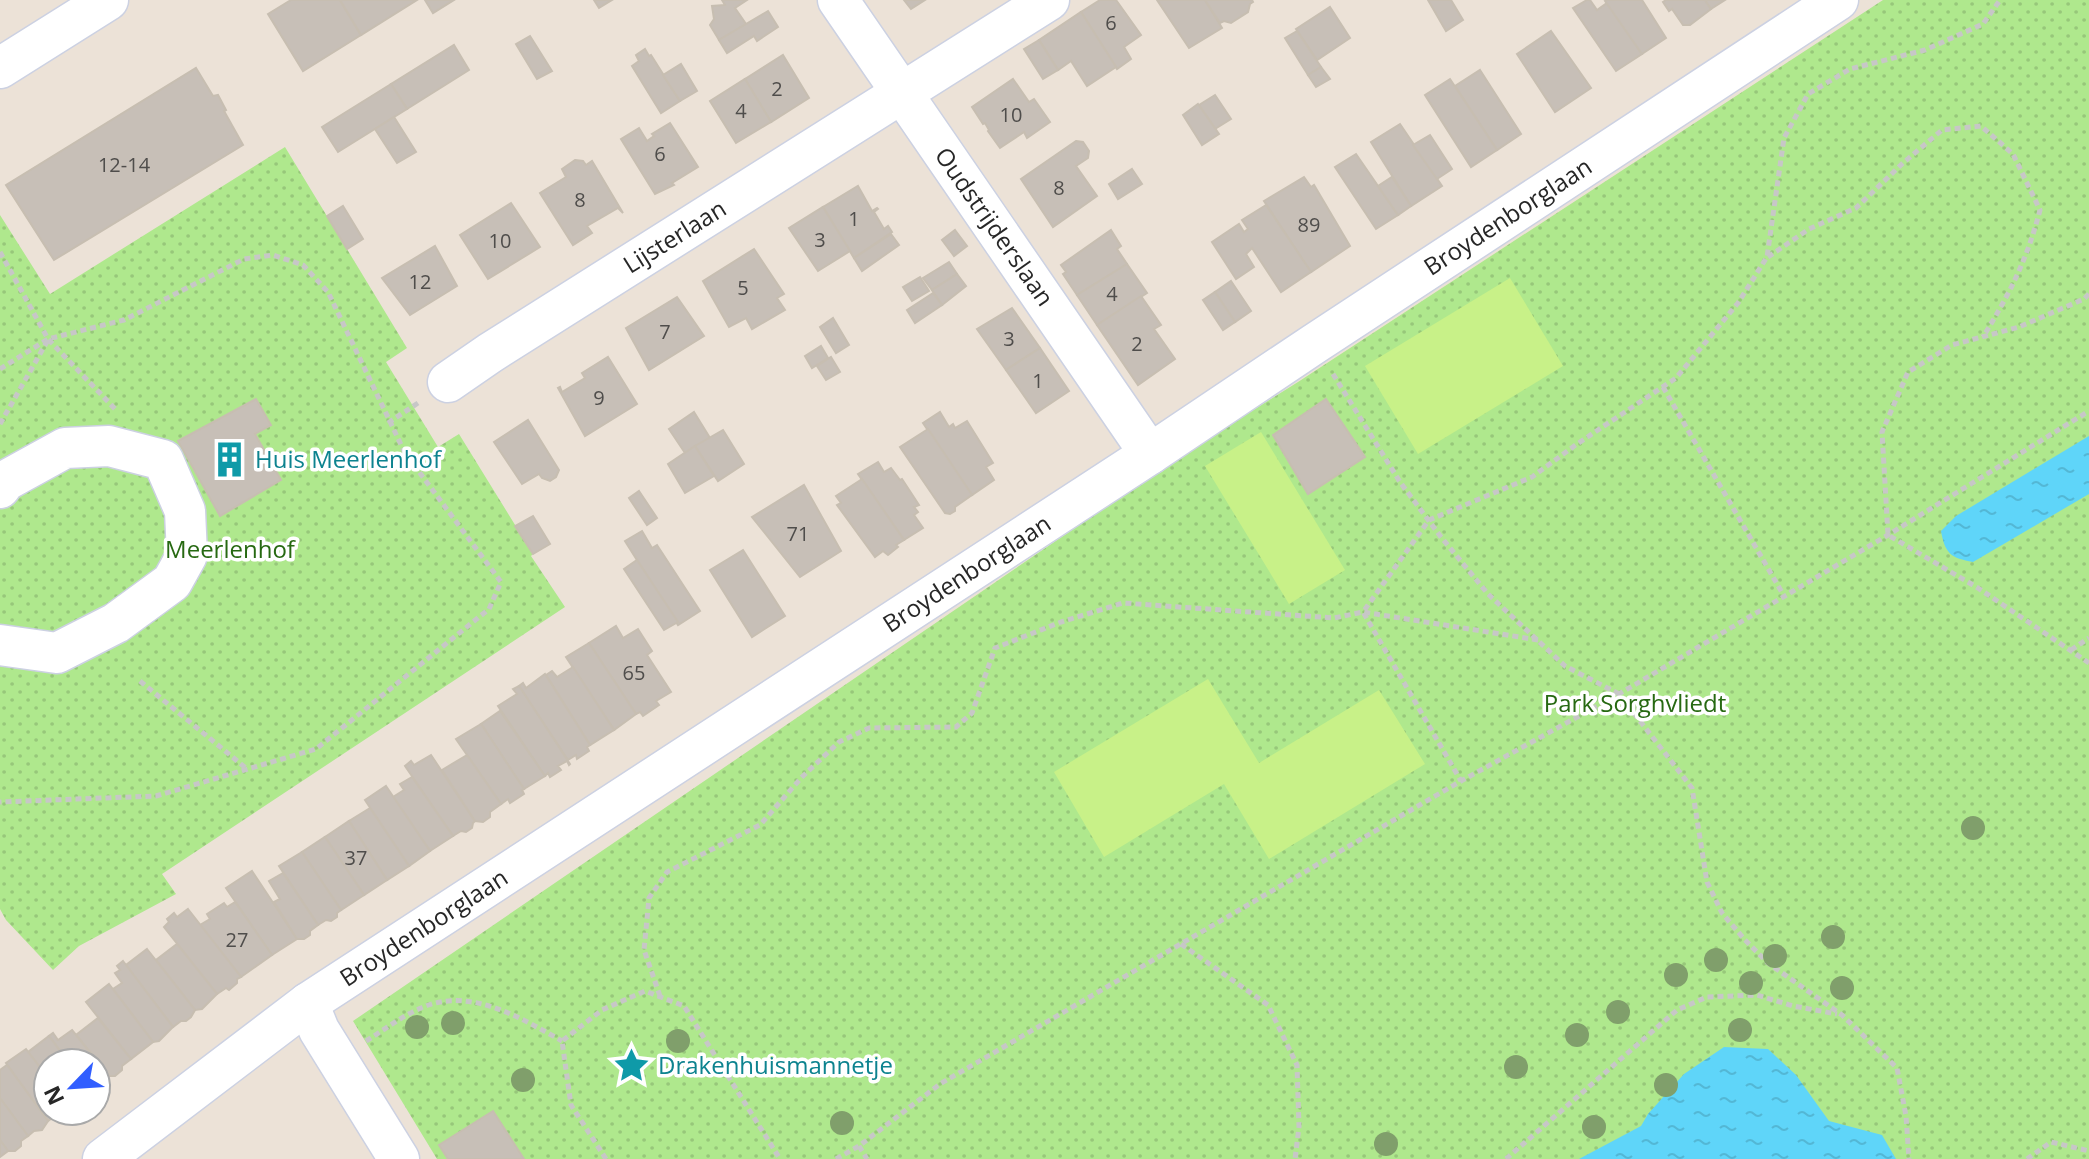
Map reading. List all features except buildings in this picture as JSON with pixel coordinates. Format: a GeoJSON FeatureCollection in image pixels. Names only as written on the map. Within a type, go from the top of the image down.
{"type":"FeatureCollection","features":[{"type":"Feature","properties":{"kind":"street"},"geometry":{"type":"LineString","coordinates":[[0,68],[108,0]]}},
{"type":"Feature","properties":{"kind":"street","name":"Oudstrijderslaan"},"geometry":{"type":"LineString","coordinates":[[838,0],[1150,454]]}},
{"type":"Feature","properties":{"kind":"street","name":"Lijsterlaan"},"geometry":{"type":"LineString","coordinates":[[448,382],[1049,0]]}},
{"type":"Feature","properties":{"kind":"street","name":"Broydenborglaan"},"geometry":{"type":"LineString","coordinates":[[103,1159],[308,1003],[1150,454],[1838,0]]}},
{"type":"Feature","properties":{"kind":"street"},"geometry":{"type":"LineString","coordinates":[[0,488],[5,481],[65,448],[109,446],[163,460],[185,511],[187,555],[172,582],[116,623],[57,653],[0,645]]}},
{"type":"Feature","properties":{"kind":"street"},"geometry":{"type":"LineString","coordinates":[[308,1003],[319,1030],[399,1159]]}},
{"type":"Feature","properties":{"kind":"path"},"geometry":{"type":"LineString","coordinates":[[1767,257],[1784,138],[1808,94],[1850,69],[1925,50],[1983,24],[2000,0]]}},
{"type":"Feature","properties":{"kind":"path"},"geometry":{"type":"LineString","coordinates":[[1363,612],[1429,520],[1532,477],[1676,378],[1738,303],[1767,257],[1809,229],[1856,208],[1942,130],[1981,126],[2013,154],[2040,210],[2031,245],[2008,295],[1983,337]]}},
{"type":"Feature","properties":{"kind":"path"},"geometry":{"type":"LineString","coordinates":[[0,252],[48,339],[121,416]]}},
{"type":"Feature","properties":{"kind":"path"},"geometry":{"type":"LineString","coordinates":[[0,369],[48,339],[124,320],[244,259],[273,255],[303,265],[328,292],[405,453],[501,582],[489,609],[316,749],[156,796],[0,802]]}},
{"type":"Feature","properties":{"kind":"path"},"geometry":{"type":"LineString","coordinates":[[1888,535],[1882,432],[1908,372],[1952,345],[2019,327],[2089,294]]}},
{"type":"Feature","properties":{"kind":"path"},"geometry":{"type":"LineString","coordinates":[[0,424],[48,339]]}},
{"type":"Feature","properties":{"kind":"path"},"geometry":{"type":"LineString","coordinates":[[1314,344],[1400,482],[1488,594],[1565,666],[1619,694],[1692,788],[1707,882],[1722,913],[1768,963],[1842,1015],[1897,1068],[1906,1116],[1909,1159]]}},
{"type":"Feature","properties":{"kind":"path"},"geometry":{"type":"LineString","coordinates":[[1663,387],[1784,596]]}},
{"type":"Feature","properties":{"kind":"path"},"geometry":{"type":"LineString","coordinates":[[836,1159],[859,1146],[940,1084],[1461,781],[1619,694],[1888,535],[2089,411]]}},
{"type":"Feature","properties":{"kind":"path"},"geometry":{"type":"LineString","coordinates":[[1888,535],[1978,588],[2089,663]]}},
{"type":"Feature","properties":{"kind":"path"},"geometry":{"type":"LineString","coordinates":[[660,996],[644,950],[649,898],[667,872],[760,825],[802,777],[839,742],[869,728],[956,727],[972,713],[995,648],[1061,622],[1123,603],[1334,618],[1363,612],[1538,640]]}},
{"type":"Feature","properties":{"kind":"path"},"geometry":{"type":"LineString","coordinates":[[1363,612],[1461,781]]}},
{"type":"Feature","properties":{"kind":"path"},"geometry":{"type":"LineString","coordinates":[[2071,650],[2089,638]]}},
{"type":"Feature","properties":{"kind":"path"},"geometry":{"type":"LineString","coordinates":[[140,681],[247,769]]}},
{"type":"Feature","properties":{"kind":"path"},"geometry":{"type":"LineString","coordinates":[[1181,944],[1268,1005],[1297,1065],[1299,1127],[1295,1159]]}},
{"type":"Feature","properties":{"kind":"path"},"geometry":{"type":"LineString","coordinates":[[562,1041],[602,1010],[645,991],[684,1006],[780,1159]]}},
{"type":"Feature","properties":{"kind":"path"},"geometry":{"type":"LineString","coordinates":[[1506,1159],[1677,1010],[1707,997],[1757,995],[1793,1006],[1842,1015]]}},
{"type":"Feature","properties":{"kind":"path"},"geometry":{"type":"LineString","coordinates":[[337,1059],[422,1007],[456,999],[512,1013],[562,1041]]}},
{"type":"Feature","properties":{"kind":"path"},"geometry":{"type":"LineString","coordinates":[[562,1041],[571,1105],[606,1159]]}},
{"type":"Feature","properties":{"kind":"path"},"geometry":{"type":"LineString","coordinates":[[2027,1159],[2051,1142],[2089,1151]]}},
{"type":"Feature","properties":{"kind":"path"},"geometry":{"type":"LineString","coordinates":[[859,1146],[867,1159]]}},
{"type":"Feature","properties":{"kind":"green space","name":"Park Sorghvliedt"},"geometry":{"type":"Polygon","coordinates":[[[1883,0],[2089,0],[2089,1159],[437,1159],[353,1021],[1183,454],[1883,0]]]}},
{"type":"Feature","properties":{"kind":"green space","name":"Meerlenhof"},"geometry":{"type":"Polygon","coordinates":[[[285,147],[407,348],[386,362],[438,447],[459,434],[565,607],[162,874],[176,894],[79,946],[53,970],[6,920],[0,909],[0,215],[50,294],[285,147]]]}},
{"type":"Feature","properties":{"kind":"green space"},"geometry":{"type":"Polygon","coordinates":[[[1510,278],[1563,366],[1418,454],[1365,366],[1510,278]]]}},
{"type":"Feature","properties":{"kind":"green space"},"geometry":{"type":"Polygon","coordinates":[[[1261,432],[1345,570],[1289,604],[1205,466],[1261,432]]]}},
{"type":"Feature","properties":{"kind":"green space"},"geometry":{"type":"Polygon","coordinates":[[[1208,679],[1259,763],[1379,690],[1425,764],[1269,859],[1224,784],[1104,857],[1054,772],[1208,679]]]}},
{"type":"Feature","properties":{"kind":"water"},"geometry":{"type":"Polygon","coordinates":[[[2089,436],[2089,494],[1973,562],[1950,554],[1941,531],[1956,516],[2089,436]]]}},
{"type":"Feature","properties":{"kind":"water"},"geometry":{"type":"Polygon","coordinates":[[[1724,1047],[1768,1049],[1796,1075],[1829,1121],[1882,1135],[1896,1159],[1579,1159],[1641,1126],[1684,1074],[1724,1047]]]}},
{"type":"Feature","properties":{"kind":"place","name":"Huis Meerlenhof"},"geometry":{"type":"Point","coordinates":[229,460]}},
{"type":"Feature","properties":{"kind":"place","name":"Drakenhuismannetje"},"geometry":{"type":"Point","coordinates":[632,1066]}}]}
